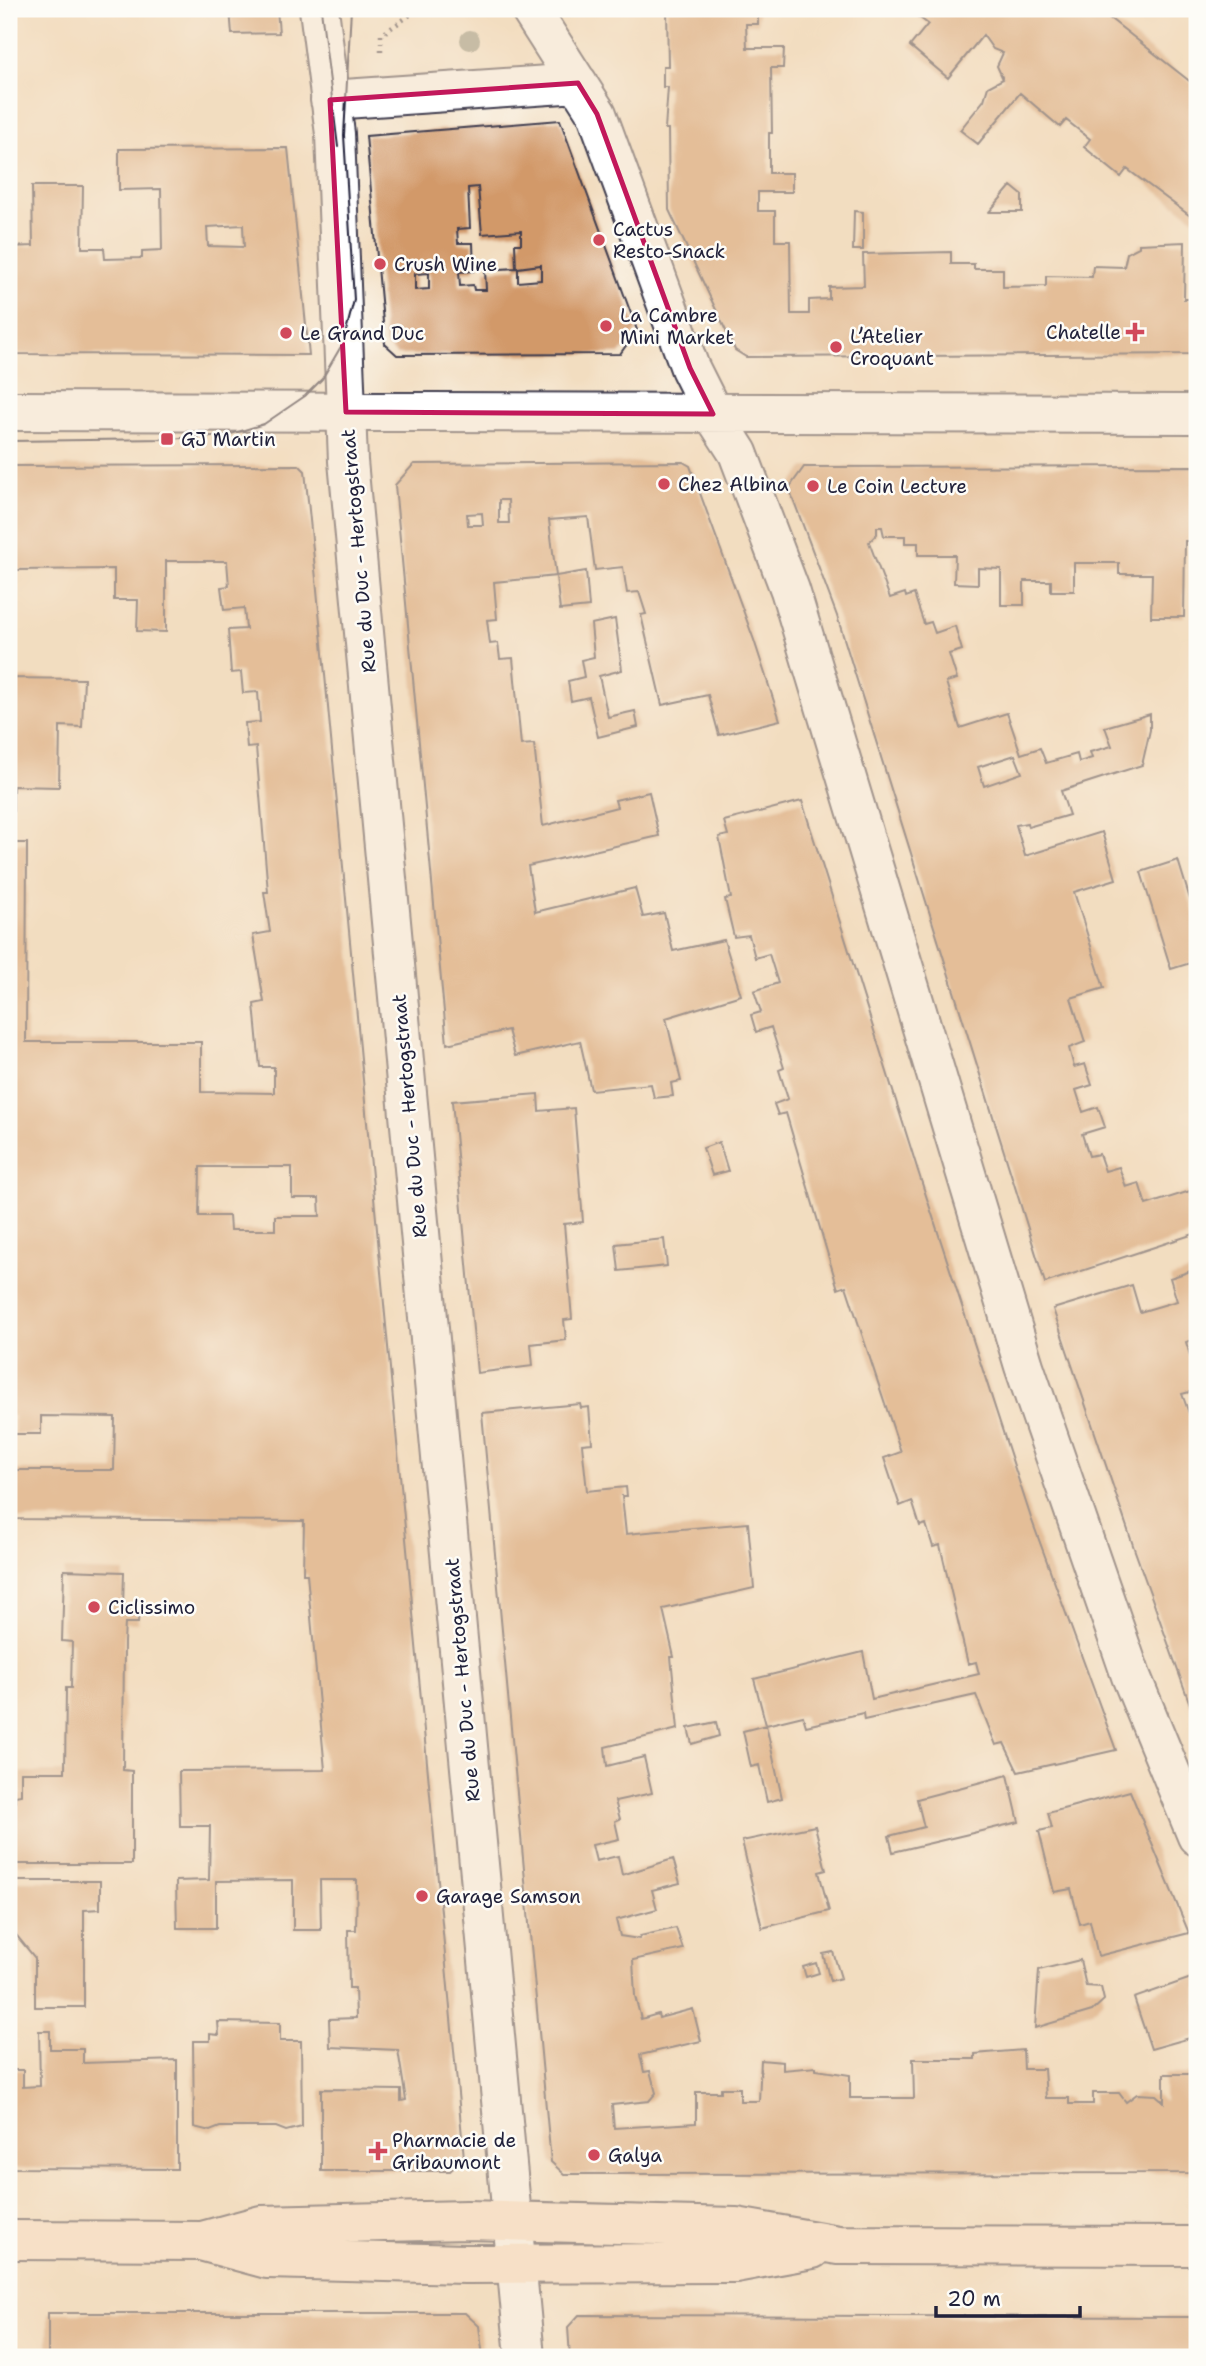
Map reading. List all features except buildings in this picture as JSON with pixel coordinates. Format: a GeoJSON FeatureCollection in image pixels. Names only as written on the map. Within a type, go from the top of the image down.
{"type":"FeatureCollection","features":[{"type":"Feature","properties":{"kind":"street","name":"Rue du Duc - Hertogstraat"},"geometry":{"type":"LineString","coordinates":[[319,9],[335,134],[349,475],[526,2357]]}},
{"type":"Feature","properties":{"kind":"street"},"geometry":{"type":"LineString","coordinates":[[530,9],[597,114],[690,368],[713,414],[737,453],[790,590],[1024,1366],[1131,1676],[1197,1836]]}},
{"type":"Feature","properties":{"kind":"street"},"geometry":{"type":"LineString","coordinates":[[330,100],[578,83]]}},
{"type":"Feature","properties":{"kind":"street"},"geometry":{"type":"LineString","coordinates":[[9,411],[1197,414]]}},
{"type":"Feature","properties":{"kind":"street"},"geometry":{"type":"LineString","coordinates":[[202,2241],[261,2225],[466,2220],[736,2227],[838,2245],[1197,2246]]}},
{"type":"Feature","properties":{"kind":"street"},"geometry":{"type":"LineString","coordinates":[[9,2240],[202,2241],[267,2259],[518,2265],[735,2263],[838,2245]]}},
{"type":"Feature","properties":{"kind":"path"},"geometry":{"type":"LineString","coordinates":[[381,57],[381,35],[419,9]]}},
{"type":"Feature","properties":{"kind":"highlighted area"},"geometry":{"type":"Polygon","coordinates":[[[578,83],[597,114],[690,368],[713,414],[346,412],[330,100],[578,83]]]}},
{"type":"Feature","properties":{"kind":"tram line"},"geometry":{"type":"LineString","coordinates":[[321,9],[338,147]]}},
{"type":"Feature","properties":{"kind":"tram line"},"geometry":{"type":"LineString","coordinates":[[9,441],[167,439],[228,435],[264,424],[305,396],[322,379],[343,343],[354,300],[344,135],[351,9]]}},
{"type":"Feature","properties":{"kind":"place","name":"Cactus Resto-Snack"},"geometry":{"type":"Point","coordinates":[599,240]}},
{"type":"Feature","properties":{"kind":"place","name":"Crush Wine"},"geometry":{"type":"Point","coordinates":[380,264]}},
{"type":"Feature","properties":{"kind":"place","name":"La Cambre Mini Market"},"geometry":{"type":"Point","coordinates":[606,326]}},
{"type":"Feature","properties":{"kind":"place","name":"Chatelle"},"geometry":{"type":"Point","coordinates":[1135,332]}},
{"type":"Feature","properties":{"kind":"place","name":"Le Grand Duc"},"geometry":{"type":"Point","coordinates":[286,333]}},
{"type":"Feature","properties":{"kind":"place","name":"L’Atelier Croquant"},"geometry":{"type":"Point","coordinates":[836,347]}},
{"type":"Feature","properties":{"kind":"place","name":"GJ Martin"},"geometry":{"type":"Point","coordinates":[167,439]}},
{"type":"Feature","properties":{"kind":"place","name":"Chez Albina"},"geometry":{"type":"Point","coordinates":[664,484]}},
{"type":"Feature","properties":{"kind":"place","name":"Le Coin Lecture"},"geometry":{"type":"Point","coordinates":[813,486]}},
{"type":"Feature","properties":{"kind":"place","name":"Ciclissimo"},"geometry":{"type":"Point","coordinates":[94,1607]}},
{"type":"Feature","properties":{"kind":"place","name":"Garage Samson"},"geometry":{"type":"Point","coordinates":[422,1896]}},
{"type":"Feature","properties":{"kind":"place","name":"Pharmacie de Gribaumont"},"geometry":{"type":"Point","coordinates":[378,2151]}},
{"type":"Feature","properties":{"kind":"place","name":"Galya"},"geometry":{"type":"Point","coordinates":[594,2155]}}]}
